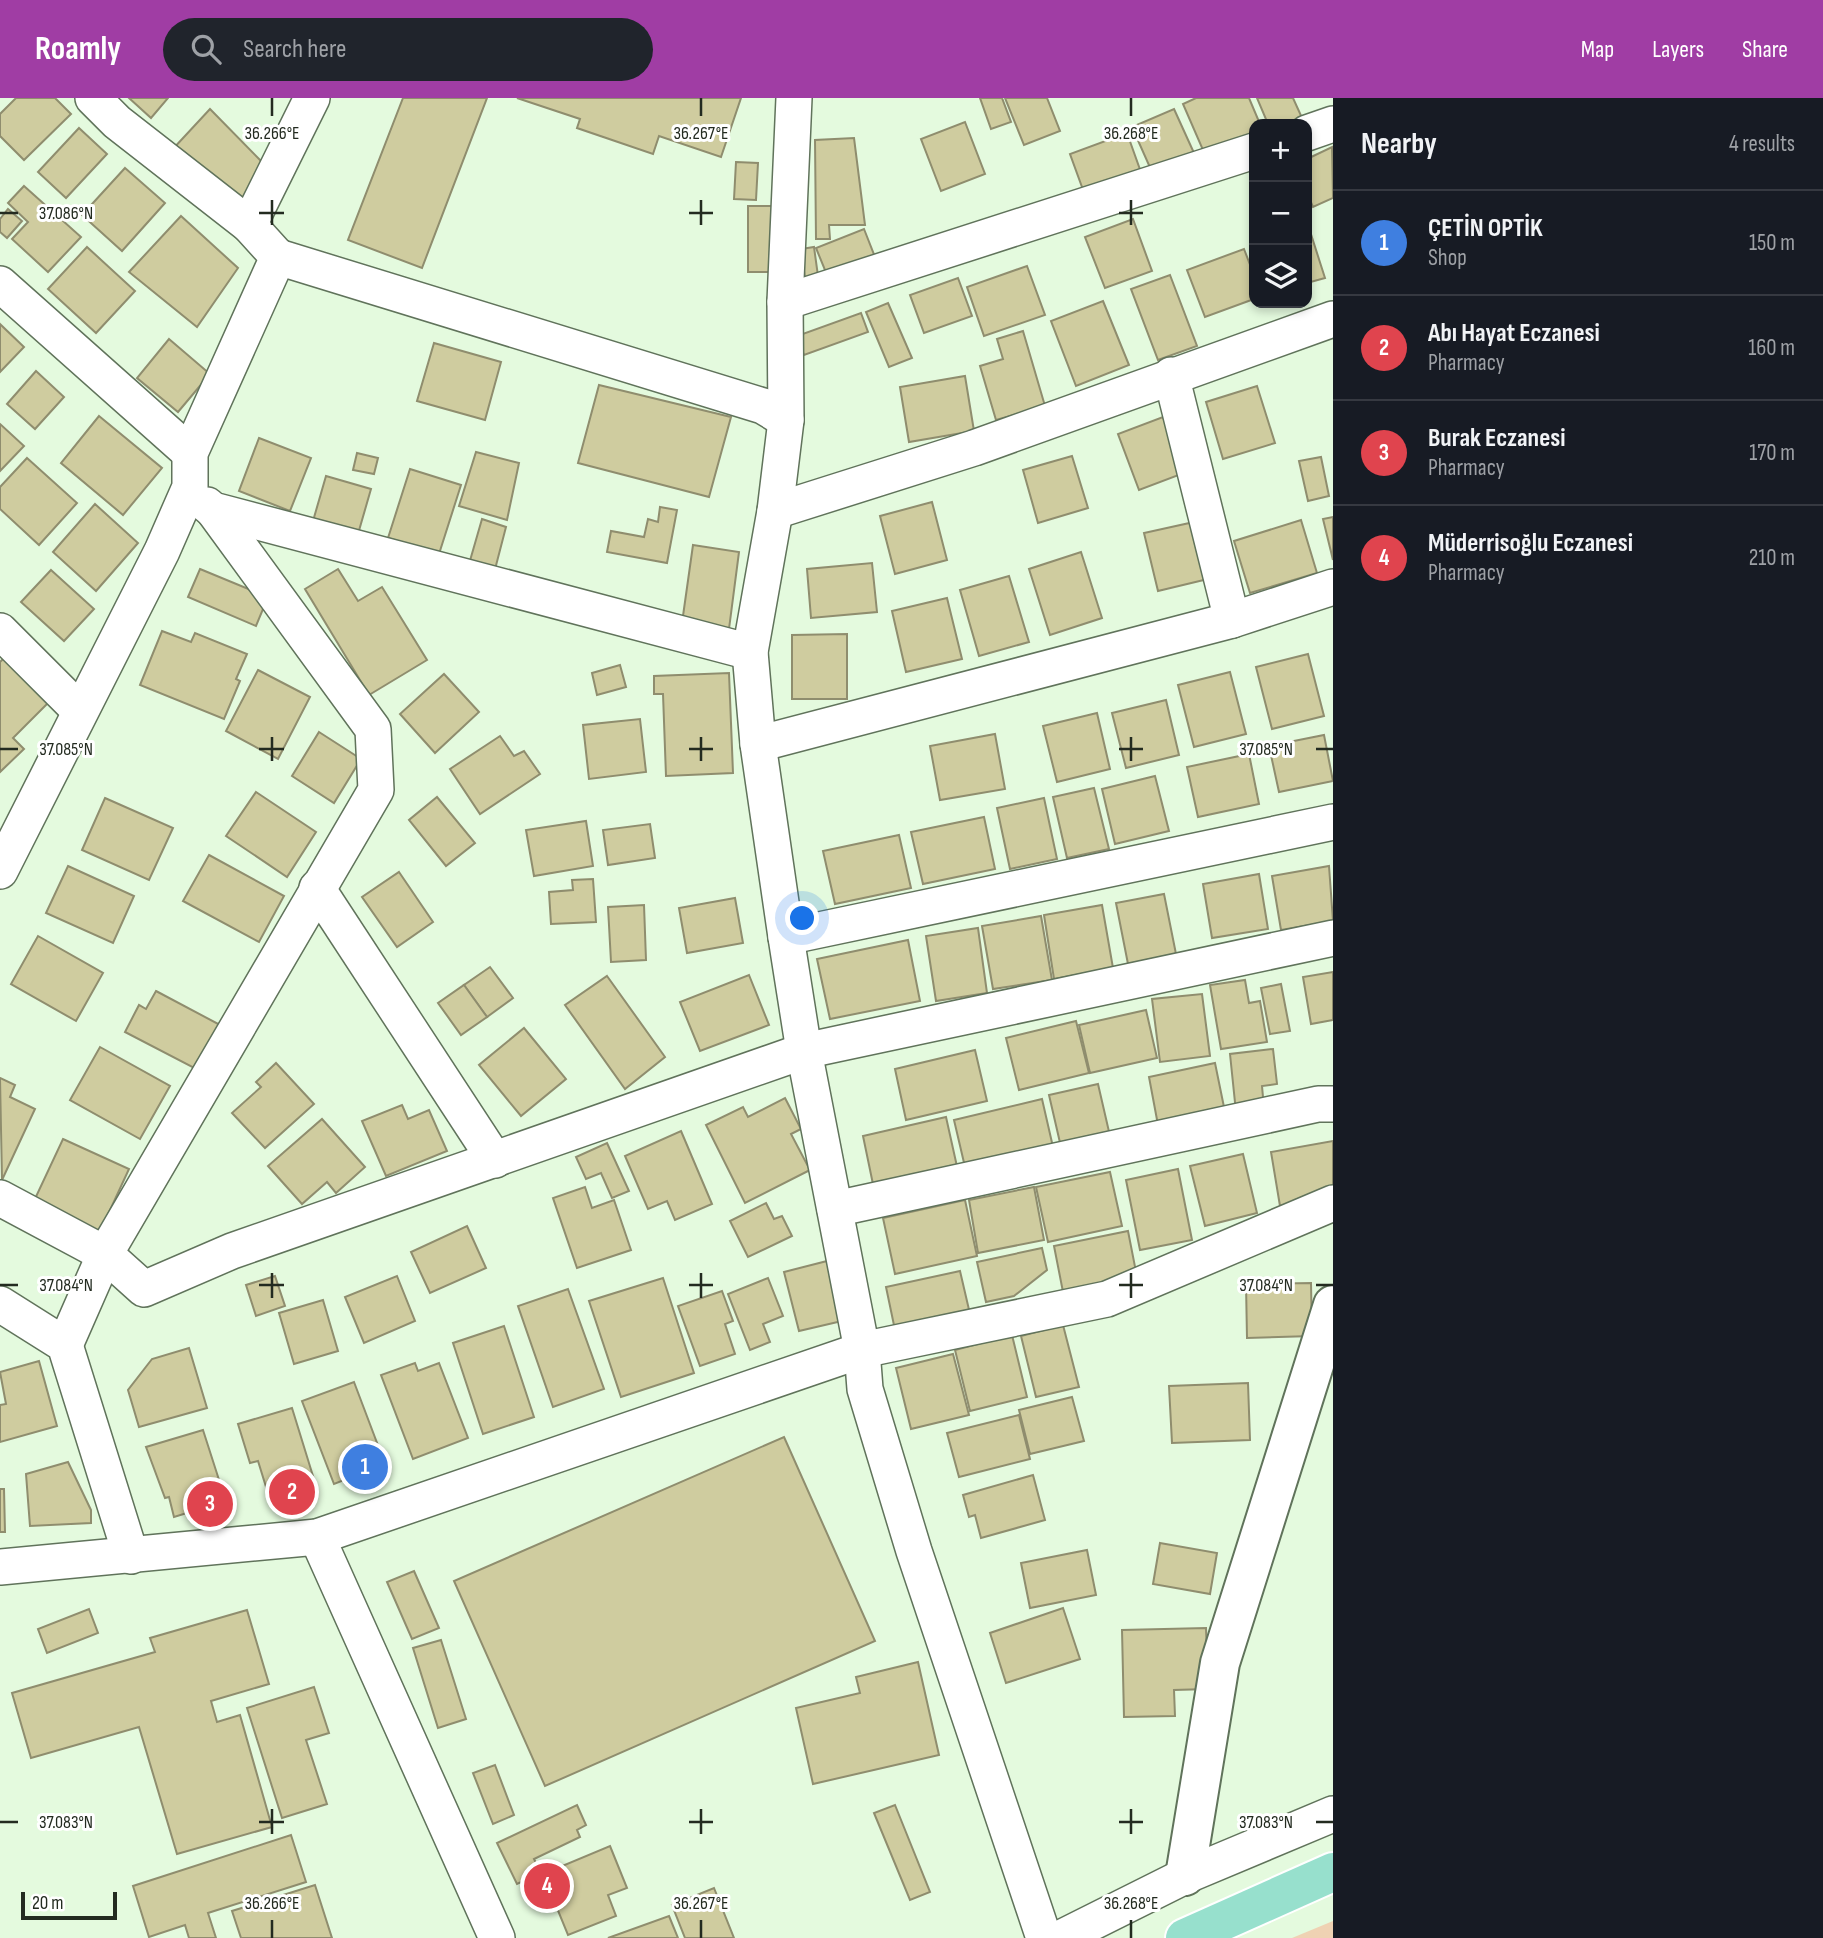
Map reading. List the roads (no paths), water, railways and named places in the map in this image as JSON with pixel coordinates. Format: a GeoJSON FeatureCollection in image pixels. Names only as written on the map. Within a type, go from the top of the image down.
{"type":"FeatureCollection","features":[{"type":"Feature","properties":{"kind":"main road"},"geometry":{"type":"LineString","coordinates":[[1185,1938],[1333,1872]]}},
{"type":"Feature","properties":{"kind":"street"},"geometry":{"type":"LineString","coordinates":[[93,98],[117,122],[249,225],[278,257],[763,406],[786,420]]}},
{"type":"Feature","properties":{"kind":"street"},"geometry":{"type":"LineString","coordinates":[[249,225],[312,98]]}},
{"type":"Feature","properties":{"kind":"street"},"geometry":{"type":"LineString","coordinates":[[799,99],[785,302],[786,420],[775,511],[750,652],[758,744],[804,1051],[862,1350],[865,1389],[914,1551],[1044,1938]]}},
{"type":"Feature","properties":{"kind":"street"},"geometry":{"type":"LineString","coordinates":[[1312,131],[1333,124]]}},
{"type":"Feature","properties":{"kind":"street"},"geometry":{"type":"LineString","coordinates":[[785,302],[1249,153]]}},
{"type":"Feature","properties":{"kind":"street"},"geometry":{"type":"LineString","coordinates":[[0,871],[79,710],[197,484],[278,257]]}},
{"type":"Feature","properties":{"kind":"street"},"geometry":{"type":"LineString","coordinates":[[0,284],[197,484],[373,729],[376,790],[105,1254],[65,1345]]}},
{"type":"Feature","properties":{"kind":"street"},"geometry":{"type":"LineString","coordinates":[[775,511],[974,447],[1333,318]]}},
{"type":"Feature","properties":{"kind":"street"},"geometry":{"type":"LineString","coordinates":[[1171,374],[1232,620]]}},
{"type":"Feature","properties":{"kind":"street"},"geometry":{"type":"LineString","coordinates":[[197,484],[750,652]]}},
{"type":"Feature","properties":{"kind":"street"},"geometry":{"type":"LineString","coordinates":[[758,744],[1232,620],[1333,587]]}},
{"type":"Feature","properties":{"kind":"street"},"geometry":{"type":"LineString","coordinates":[[0,631],[79,710]]}},
{"type":"Feature","properties":{"kind":"street"},"geometry":{"type":"LineString","coordinates":[[786,937],[1333,822]]}},
{"type":"Feature","properties":{"kind":"street"},"geometry":{"type":"LineString","coordinates":[[317,888],[495,1160]]}},
{"type":"Feature","properties":{"kind":"street"},"geometry":{"type":"LineString","coordinates":[[0,1198],[105,1254],[144,1289],[232,1251],[804,1051],[1333,938]]}},
{"type":"Feature","properties":{"kind":"street"},"geometry":{"type":"LineString","coordinates":[[835,1209],[1305,1107],[1333,1104]]}},
{"type":"Feature","properties":{"kind":"street"},"geometry":{"type":"LineString","coordinates":[[0,1567],[317,1537],[862,1350],[1107,1299],[1333,1203]]}},
{"type":"Feature","properties":{"kind":"street"},"geometry":{"type":"LineString","coordinates":[[0,1304],[65,1345],[131,1556]]}},
{"type":"Feature","properties":{"kind":"street"},"geometry":{"type":"LineString","coordinates":[[1185,1876],[1220,1663],[1333,1304]]}},
{"type":"Feature","properties":{"kind":"street"},"geometry":{"type":"LineString","coordinates":[[317,1537],[497,1938]]}},
{"type":"Feature","properties":{"kind":"street"},"geometry":{"type":"LineString","coordinates":[[1061,1938],[1185,1876],[1333,1814]]}},
{"type":"Feature","properties":{"kind":"place","name":"ÇETİN OPTİK"},"geometry":{"type":"Point","coordinates":[365,1467]}},
{"type":"Feature","properties":{"kind":"place","name":"Abı Hayat Eczanesi"},"geometry":{"type":"Point","coordinates":[292,1492]}},
{"type":"Feature","properties":{"kind":"place","name":"Burak Eczanesi"},"geometry":{"type":"Point","coordinates":[210,1504]}},
{"type":"Feature","properties":{"kind":"place","name":"Müderrisoğlu Eczanesi"},"geometry":{"type":"Point","coordinates":[547,1886]}}]}
